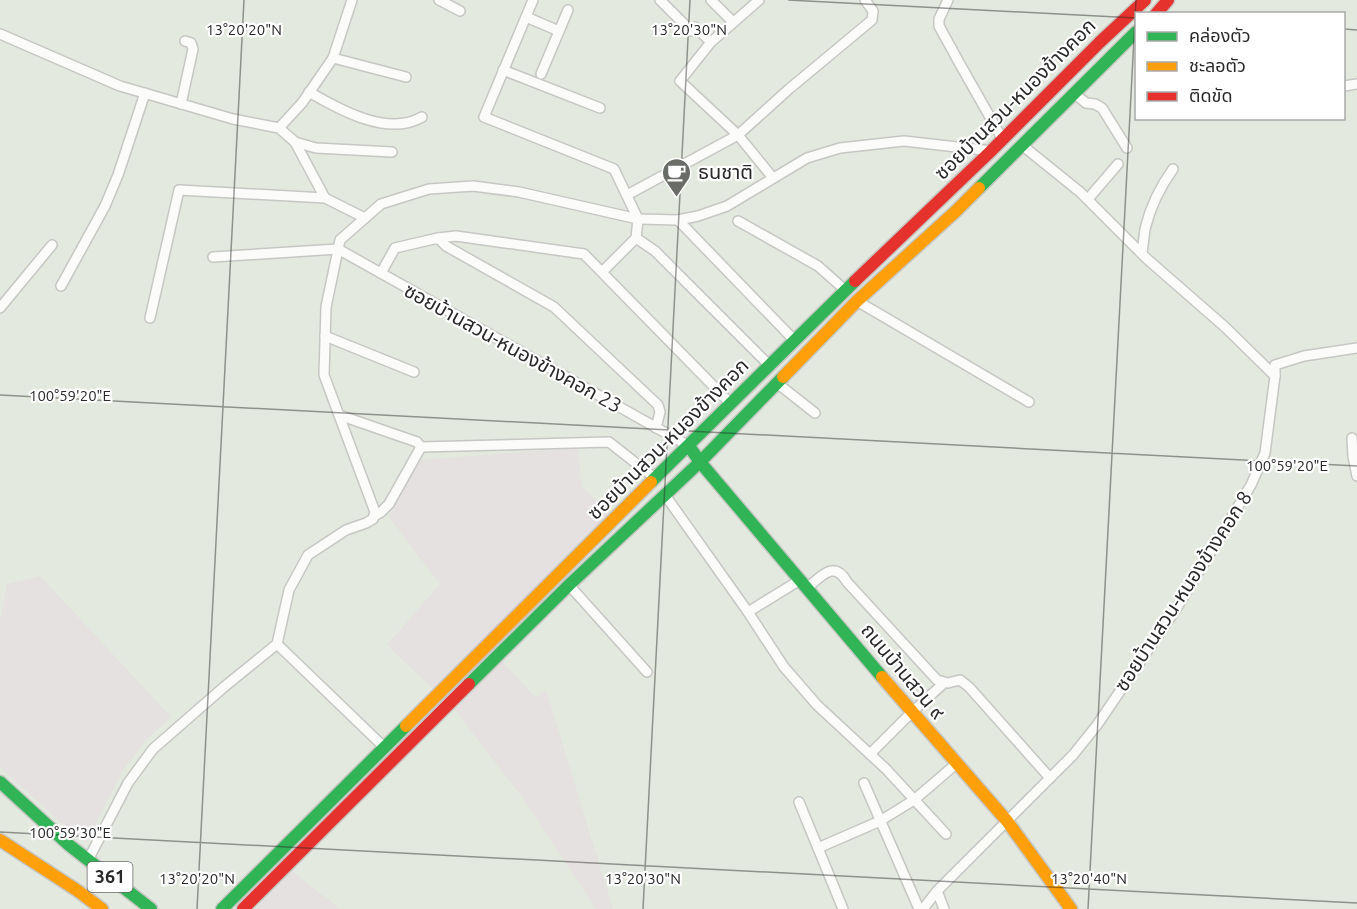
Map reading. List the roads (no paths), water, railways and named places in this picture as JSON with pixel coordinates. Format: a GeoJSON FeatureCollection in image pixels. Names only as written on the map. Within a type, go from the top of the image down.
{"type":"FeatureCollection","features":[{"type":"Feature","properties":{"kind":"main road","name":"ซอยบ้านสวน-หนองข้างคอก"},"geometry":{"type":"LineString","coordinates":[[222,909],[845,291],[1004,141],[1072,70],[1145,0]]}},
{"type":"Feature","properties":{"kind":"main road"},"geometry":{"type":"LineString","coordinates":[[1158,12],[1168,0]]}},
{"type":"Feature","properties":{"kind":"main road","name":"ซอยบ้านสวน-หนองข้างคอก"},"geometry":{"type":"LineString","coordinates":[[243,909],[569,585],[700,462],[857,301],[956,211],[1135,34]]}},
{"type":"Feature","properties":{"kind":"main road"},"geometry":{"type":"LineString","coordinates":[[1072,70],[1079,89]]}},
{"type":"Feature","properties":{"kind":"main road","name":"ถนนบ้านสวน ๙"},"geometry":{"type":"LineString","coordinates":[[688,446],[956,764],[1007,821],[1071,909]]}},
{"type":"Feature","properties":{"kind":"main road","name":"361"},"geometry":{"type":"LineString","coordinates":[[0,782],[69,845],[151,909]]}},
{"type":"Feature","properties":{"kind":"main road"},"geometry":{"type":"LineString","coordinates":[[0,796],[69,845]]}},
{"type":"Feature","properties":{"kind":"main road"},"geometry":{"type":"LineString","coordinates":[[0,827],[78,891]]}},
{"type":"Feature","properties":{"kind":"main road","name":"361"},"geometry":{"type":"LineString","coordinates":[[0,840],[78,891],[87,905],[102,909]]}},
{"type":"Feature","properties":{"kind":"street"},"geometry":{"type":"LineString","coordinates":[[279,128],[302,103],[333,58],[352,0]]}},
{"type":"Feature","properties":{"kind":"street"},"geometry":{"type":"LineString","coordinates":[[440,0],[460,11]]}},
{"type":"Feature","properties":{"kind":"street"},"geometry":{"type":"LineString","coordinates":[[533,0],[484,117],[614,170],[638,219],[636,238],[602,272]]}},
{"type":"Feature","properties":{"kind":"street"},"geometry":{"type":"LineString","coordinates":[[660,0],[691,31],[695,27],[711,42]]}},
{"type":"Feature","properties":{"kind":"street"},"geometry":{"type":"LineString","coordinates":[[627,195],[738,135],[872,20],[873,11],[865,0]]}},
{"type":"Feature","properties":{"kind":"street"},"geometry":{"type":"LineString","coordinates":[[948,0],[939,19],[939,26],[1004,141]]}},
{"type":"Feature","properties":{"kind":"street"},"geometry":{"type":"LineString","coordinates":[[717,2],[733,22]]}},
{"type":"Feature","properties":{"kind":"street"},"geometry":{"type":"LineString","coordinates":[[752,2],[711,42],[680,81],[738,135],[773,178]]}},
{"type":"Feature","properties":{"kind":"street"},"geometry":{"type":"LineString","coordinates":[[541,74],[568,10]]}},
{"type":"Feature","properties":{"kind":"street"},"geometry":{"type":"LineString","coordinates":[[526,17],[559,31]]}},
{"type":"Feature","properties":{"kind":"street"},"geometry":{"type":"LineString","coordinates":[[0,33],[120,86],[233,119],[279,128],[295,142],[325,198]]}},
{"type":"Feature","properties":{"kind":"street"},"geometry":{"type":"LineString","coordinates":[[182,104],[193,49],[191,43],[185,41]]}},
{"type":"Feature","properties":{"kind":"street"},"geometry":{"type":"LineString","coordinates":[[333,58],[406,77]]}},
{"type":"Feature","properties":{"kind":"street"},"geometry":{"type":"LineString","coordinates":[[503,70],[600,108]]}},
{"type":"Feature","properties":{"kind":"street"},"geometry":{"type":"LineString","coordinates":[[1079,89],[1086,103],[1102,108],[1127,148]]}},
{"type":"Feature","properties":{"kind":"street"},"geometry":{"type":"LineString","coordinates":[[309,92],[336,108],[366,119],[394,124],[411,123],[422,117]]}},
{"type":"Feature","properties":{"kind":"street"},"geometry":{"type":"LineString","coordinates":[[61,285],[105,206],[118,175],[145,93]]}},
{"type":"Feature","properties":{"kind":"street"},"geometry":{"type":"LineString","coordinates":[[88,860],[128,783],[153,749],[277,644],[289,590],[308,555],[346,530],[373,519],[373,511],[324,375],[326,307],[340,240],[381,204],[429,189],[473,186],[519,192],[638,219],[678,220],[727,206],[807,158],[840,148],[904,141],[992,151]]}},
{"type":"Feature","properties":{"kind":"street"},"geometry":{"type":"LineString","coordinates":[[295,142],[316,148],[392,152]]}},
{"type":"Feature","properties":{"kind":"street"},"geometry":{"type":"LineString","coordinates":[[1023,146],[1088,200],[1275,376]]}},
{"type":"Feature","properties":{"kind":"street"},"geometry":{"type":"LineString","coordinates":[[1088,200],[1118,164]]}},
{"type":"Feature","properties":{"kind":"street"},"geometry":{"type":"LineString","coordinates":[[1142,253],[1145,229],[1156,199],[1161,186],[1173,169]]}},
{"type":"Feature","properties":{"kind":"street"},"geometry":{"type":"LineString","coordinates":[[150,318],[179,190],[325,198],[365,218]]}},
{"type":"Feature","properties":{"kind":"street"},"geometry":{"type":"LineString","coordinates":[[678,220],[795,341]]}},
{"type":"Feature","properties":{"kind":"street"},"geometry":{"type":"LineString","coordinates":[[738,221],[818,266],[845,291]]}},
{"type":"Feature","properties":{"kind":"street"},"geometry":{"type":"LineString","coordinates":[[381,273],[395,248],[456,236],[584,255],[731,404]]}},
{"type":"Feature","properties":{"kind":"street"},"geometry":{"type":"LineString","coordinates":[[438,238],[446,246],[554,307],[657,405],[660,412],[656,428]]}},
{"type":"Feature","properties":{"kind":"street"},"geometry":{"type":"LineString","coordinates":[[636,238],[656,251],[770,366]]}},
{"type":"Feature","properties":{"kind":"street"},"geometry":{"type":"LineString","coordinates":[[0,308],[52,245]]}},
{"type":"Feature","properties":{"kind":"street"},"geometry":{"type":"LineString","coordinates":[[213,257],[338,249]]}},
{"type":"Feature","properties":{"kind":"street","name":"ซอยบ้านสวน-หนองข้างคอก 23"},"geometry":{"type":"LineString","coordinates":[[338,249],[688,446]]}},
{"type":"Feature","properties":{"kind":"street"},"geometry":{"type":"LineString","coordinates":[[857,301],[1029,402]]}},
{"type":"Feature","properties":{"kind":"street"},"geometry":{"type":"LineString","coordinates":[[325,336],[414,372]]}},
{"type":"Feature","properties":{"kind":"street"},"geometry":{"type":"LineString","coordinates":[[1275,376],[1275,365],[1304,356],[1357,348]]}},
{"type":"Feature","properties":{"kind":"street","name":"ซอยบ้านสวน-หนองข้างคอก 8"},"geometry":{"type":"LineString","coordinates":[[921,909],[1073,755],[1097,725],[1178,606],[1251,485],[1265,453],[1275,376]]}},
{"type":"Feature","properties":{"kind":"street"},"geometry":{"type":"LineString","coordinates":[[777,383],[815,413]]}},
{"type":"Feature","properties":{"kind":"street"},"geometry":{"type":"LineString","coordinates":[[339,415],[417,442],[421,447]]}},
{"type":"Feature","properties":{"kind":"street"},"geometry":{"type":"LineString","coordinates":[[1352,438],[1357,476]]}},
{"type":"Feature","properties":{"kind":"street"},"geometry":{"type":"LineString","coordinates":[[421,447],[609,442],[656,479]]}},
{"type":"Feature","properties":{"kind":"street"},"geometry":{"type":"LineString","coordinates":[[373,511],[381,512],[389,504],[421,447]]}},
{"type":"Feature","properties":{"kind":"street"},"geometry":{"type":"LineString","coordinates":[[665,495],[784,667],[803,690],[886,769],[946,834]]}},
{"type":"Feature","properties":{"kind":"street"},"geometry":{"type":"LineString","coordinates":[[748,612],[827,571],[835,570],[843,574],[847,582],[937,680],[944,683],[960,681],[969,687],[1050,778]]}},
{"type":"Feature","properties":{"kind":"street"},"geometry":{"type":"LineString","coordinates":[[569,585],[646,672]]}},
{"type":"Feature","properties":{"kind":"street"},"geometry":{"type":"LineString","coordinates":[[277,644],[386,747]]}},
{"type":"Feature","properties":{"kind":"street"},"geometry":{"type":"LineString","coordinates":[[870,754],[944,683]]}},
{"type":"Feature","properties":{"kind":"street"},"geometry":{"type":"LineString","coordinates":[[818,848],[880,821],[914,800],[956,764]]}},
{"type":"Feature","properties":{"kind":"street"},"geometry":{"type":"LineString","coordinates":[[864,783],[921,909]]}},
{"type":"Feature","properties":{"kind":"street"},"geometry":{"type":"LineString","coordinates":[[799,802],[843,909]]}},
{"type":"Feature","properties":{"kind":"street"},"geometry":{"type":"LineString","coordinates":[[938,891],[944,909]]}},
{"type":"Feature","properties":{"kind":"place","name":"ธนชาติ"},"geometry":{"type":"Point","coordinates":[677,198]}}]}
